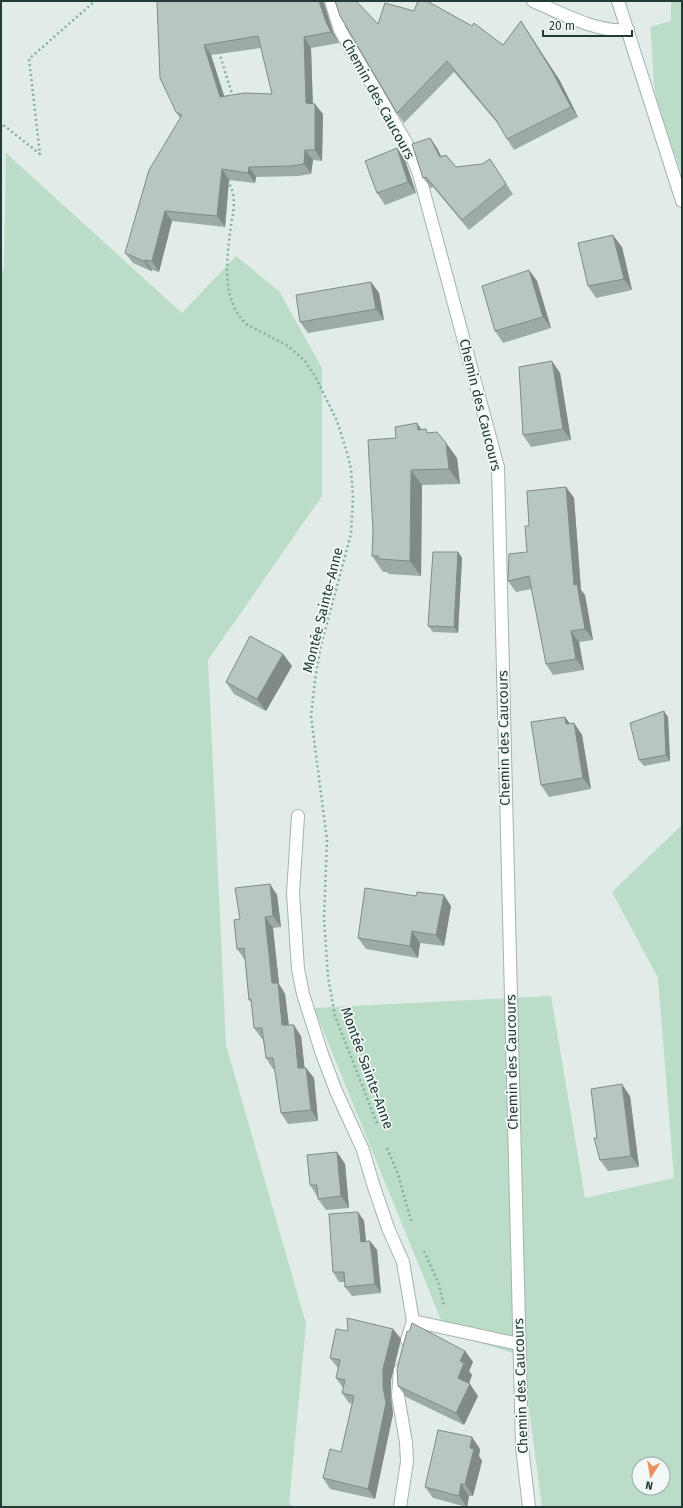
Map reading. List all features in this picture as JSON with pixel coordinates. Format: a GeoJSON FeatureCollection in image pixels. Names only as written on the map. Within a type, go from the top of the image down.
{"type":"FeatureCollection","features":[{"type":"Feature","properties":{"kind":"street","name":"Chemin des Caucours"},"geometry":{"type":"LineString","coordinates":[[331,1],[340,30],[407,144],[419,174],[498,467],[522,1447],[529,1507]]}},
{"type":"Feature","properties":{"kind":"street"},"geometry":{"type":"LineString","coordinates":[[533,1],[604,29],[618,31],[628,30]]}},
{"type":"Feature","properties":{"kind":"street"},"geometry":{"type":"LineString","coordinates":[[618,1],[682,201]]}},
{"type":"Feature","properties":{"kind":"street"},"geometry":{"type":"LineString","coordinates":[[298,816],[293,893],[300,981],[322,1054],[336,1091],[363,1150],[388,1228],[403,1262],[413,1321],[398,1380],[398,1396],[406,1442],[407,1462],[400,1507]]}},
{"type":"Feature","properties":{"kind":"street"},"geometry":{"type":"LineString","coordinates":[[413,1321],[519,1344]]}},
{"type":"Feature","properties":{"kind":"path"},"geometry":{"type":"LineString","coordinates":[[1,127],[2,124],[40,154],[29,59],[95,1]]}},
{"type":"Feature","properties":{"kind":"path"},"geometry":{"type":"LineString","coordinates":[[219,50],[234,102]]}},
{"type":"Feature","properties":{"kind":"path","name":"Montée Sainte-Anne"},"geometry":{"type":"LineString","coordinates":[[227,178],[233,192],[234,205],[228,253],[227,275],[229,295],[241,319],[246,324],[288,346],[305,361],[316,378],[336,421],[348,456],[351,470],[353,497],[351,534],[322,645],[315,680],[311,716],[327,840],[324,918],[328,977],[335,1016],[380,1131]]}},
{"type":"Feature","properties":{"kind":"path","name":"Montée Sainte-Anne"},"geometry":{"type":"LineString","coordinates":[[386,1145],[398,1174],[415,1230]]}},
{"type":"Feature","properties":{"kind":"path"},"geometry":{"type":"LineString","coordinates":[[424,1250],[439,1285],[450,1328]]}},
{"type":"Feature","properties":{"kind":"green space"},"geometry":{"type":"Polygon","coordinates":[[[671,1],[682,1],[682,176],[658,105],[653,76],[650,27],[671,21],[671,1]]]}},
{"type":"Feature","properties":{"kind":"green space"},"geometry":{"type":"Polygon","coordinates":[[[6,153],[182,313],[236,256],[279,291],[322,368],[322,496],[208,660],[226,1045],[306,1324],[289,1504],[296,1507],[1,1507],[1,277],[4,265],[6,153]]]}},
{"type":"Feature","properties":{"kind":"green space"},"geometry":{"type":"Polygon","coordinates":[[[682,825],[682,1507],[542,1507],[522,1356],[446,1332],[314,1008],[551,996],[585,1198],[674,1178],[658,978],[612,892],[682,825]]]}},
{"type":"Feature","properties":{"kind":"building"},"geometry":{"type":"Polygon","coordinates":[[[319,1],[331,32],[304,37],[306,103],[315,104],[315,150],[305,150],[304,164],[291,166],[249,167],[248,173],[222,169],[217,216],[165,211],[152,261],[144,261],[125,253],[149,170],[182,115],[176,112],[160,78],[157,2],[319,1]],[[258,36],[204,45],[220,97],[244,93],[272,94],[258,36]]]}},
{"type":"Feature","properties":{"kind":"building"},"geometry":{"type":"Polygon","coordinates":[[[335,1],[356,1],[378,24],[385,3],[414,11],[418,1],[427,1],[472,26],[474,23],[503,45],[521,21],[552,71],[571,107],[507,139],[496,120],[447,61],[397,113],[340,16],[335,1]]]}},
{"type":"Feature","properties":{"kind":"building"},"geometry":{"type":"Polygon","coordinates":[[[430,138],[440,157],[446,155],[456,167],[482,164],[490,159],[506,184],[462,220],[426,177],[423,178],[412,144],[430,138]]]}},
{"type":"Feature","properties":{"kind":"building"},"geometry":{"type":"Polygon","coordinates":[[[397,148],[408,182],[377,193],[365,161],[397,148]]]}},
{"type":"Feature","properties":{"kind":"building"},"geometry":{"type":"Polygon","coordinates":[[[613,235],[624,279],[588,286],[578,243],[613,235]]]}},
{"type":"Feature","properties":{"kind":"building"},"geometry":{"type":"Polygon","coordinates":[[[529,270],[543,317],[495,331],[482,286],[529,270]]]}},
{"type":"Feature","properties":{"kind":"building"},"geometry":{"type":"Polygon","coordinates":[[[371,282],[376,309],[300,322],[296,295],[371,282]]]}},
{"type":"Feature","properties":{"kind":"building"},"geometry":{"type":"Polygon","coordinates":[[[552,361],[563,429],[523,435],[519,367],[552,361]]]}},
{"type":"Feature","properties":{"kind":"building"},"geometry":{"type":"Polygon","coordinates":[[[417,423],[418,430],[426,429],[427,433],[437,432],[446,443],[449,469],[411,470],[410,561],[378,559],[378,556],[372,556],[373,530],[368,440],[396,438],[395,427],[417,423]]]}},
{"type":"Feature","properties":{"kind":"building"},"geometry":{"type":"Polygon","coordinates":[[[566,487],[574,585],[577,584],[585,629],[571,631],[576,659],[546,664],[529,576],[508,581],[509,554],[527,552],[525,526],[529,526],[527,491],[566,487]]]}},
{"type":"Feature","properties":{"kind":"building"},"geometry":{"type":"Polygon","coordinates":[[[433,552],[458,552],[454,627],[428,626],[433,552]]]}},
{"type":"Feature","properties":{"kind":"building"},"geometry":{"type":"Polygon","coordinates":[[[250,636],[283,654],[257,699],[226,682],[250,636]]]}},
{"type":"Feature","properties":{"kind":"building"},"geometry":{"type":"Polygon","coordinates":[[[664,711],[666,755],[639,760],[630,723],[664,711]]]}},
{"type":"Feature","properties":{"kind":"building"},"geometry":{"type":"Polygon","coordinates":[[[565,717],[566,724],[574,723],[583,778],[541,785],[531,722],[565,717]]]}},
{"type":"Feature","properties":{"kind":"building"},"geometry":{"type":"Polygon","coordinates":[[[270,884],[273,916],[265,917],[272,983],[278,983],[282,1025],[294,1025],[298,1068],[306,1068],[311,1110],[281,1113],[273,1058],[266,1058],[262,1028],[254,1028],[251,999],[249,1000],[244,948],[237,949],[234,920],[240,919],[235,888],[270,884]]]}},
{"type":"Feature","properties":{"kind":"building"},"geometry":{"type":"Polygon","coordinates":[[[365,888],[416,896],[417,892],[444,895],[436,935],[412,931],[410,946],[358,938],[365,888]]]}},
{"type":"Feature","properties":{"kind":"building"},"geometry":{"type":"Polygon","coordinates":[[[622,1084],[631,1156],[600,1160],[594,1138],[597,1138],[591,1089],[622,1084]]]}},
{"type":"Feature","properties":{"kind":"building"},"geometry":{"type":"Polygon","coordinates":[[[337,1152],[341,1196],[318,1199],[317,1185],[310,1185],[307,1155],[337,1152]]]}},
{"type":"Feature","properties":{"kind":"building"},"geometry":{"type":"Polygon","coordinates":[[[358,1212],[361,1242],[370,1241],[375,1284],[345,1287],[344,1272],[333,1272],[329,1214],[358,1212]]]}},
{"type":"Feature","properties":{"kind":"building"},"geometry":{"type":"Polygon","coordinates":[[[347,1318],[393,1329],[383,1369],[383,1387],[386,1403],[368,1489],[323,1478],[330,1449],[341,1452],[354,1396],[342,1393],[345,1380],[336,1378],[340,1360],[330,1358],[336,1329],[348,1331],[347,1318]]]}},
{"type":"Feature","properties":{"kind":"building"},"geometry":{"type":"Polygon","coordinates":[[[412,1323],[465,1351],[460,1361],[464,1363],[458,1378],[470,1384],[456,1413],[398,1386],[397,1369],[407,1331],[409,1332],[412,1323]]]}},
{"type":"Feature","properties":{"kind":"building"},"geometry":{"type":"Polygon","coordinates":[[[438,1430],[472,1437],[470,1448],[474,1449],[465,1484],[461,1484],[459,1496],[425,1487],[438,1430]]]}}]}
